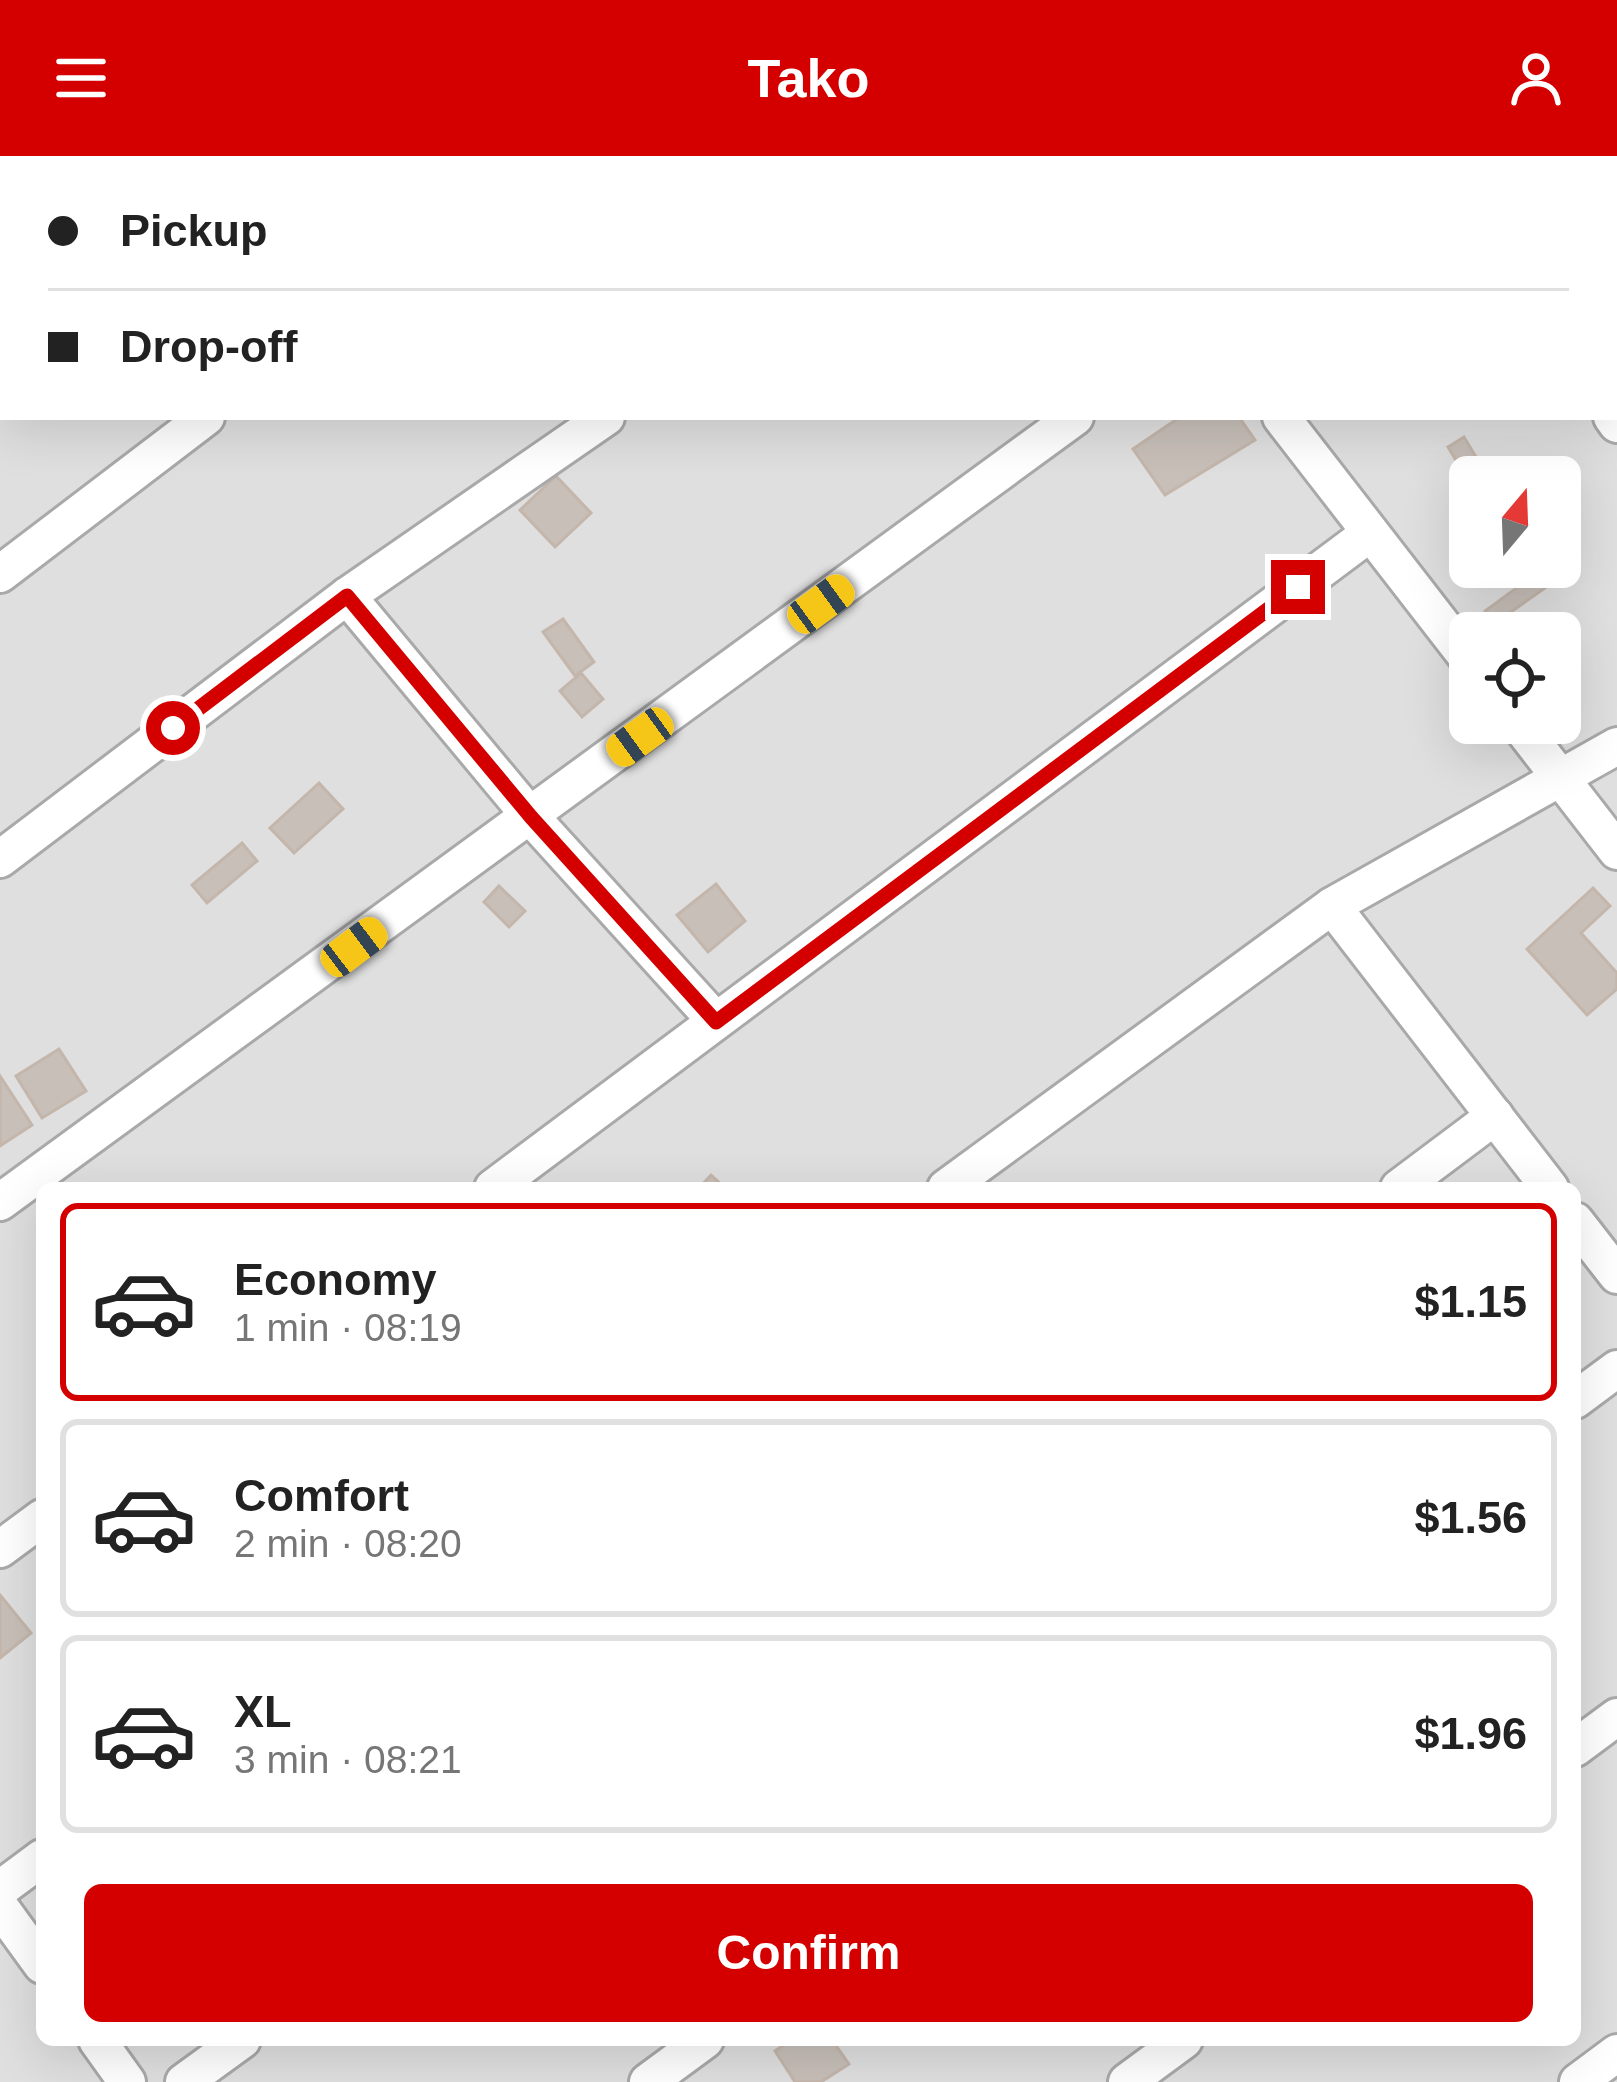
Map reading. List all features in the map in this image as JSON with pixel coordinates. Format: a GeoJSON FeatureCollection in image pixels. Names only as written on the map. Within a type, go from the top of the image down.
{"type":"FeatureCollection","features":[{"type":"Feature","properties":{"kind":"street"},"geometry":{"type":"LineString","coordinates":[[0,574],[202,420]]}},
{"type":"Feature","properties":{"kind":"street"},"geometry":{"type":"LineString","coordinates":[[0,859],[347,596],[602,420]]}},
{"type":"Feature","properties":{"kind":"street"},"geometry":{"type":"LineString","coordinates":[[0,1202],[1072,420]]}},
{"type":"Feature","properties":{"kind":"street"},"geometry":{"type":"LineString","coordinates":[[1283,420],[1449,634]]}},
{"type":"Feature","properties":{"kind":"street"},"geometry":{"type":"LineString","coordinates":[[501,1182],[1370,532]]}},
{"type":"Feature","properties":{"kind":"street"},"geometry":{"type":"LineString","coordinates":[[347,596],[531,817],[716,1022]]}},
{"type":"Feature","properties":{"kind":"street"},"geometry":{"type":"LineString","coordinates":[[1534,744],[1617,851]]}},
{"type":"Feature","properties":{"kind":"street"},"geometry":{"type":"LineString","coordinates":[[954,1182],[1332,906],[1617,746]]}},
{"type":"Feature","properties":{"kind":"street"},"geometry":{"type":"LineString","coordinates":[[1332,906],[1545,1182]]}},
{"type":"Feature","properties":{"kind":"street"},"geometry":{"type":"LineString","coordinates":[[1407,1182],[1495,1116]]}},
{"type":"Feature","properties":{"kind":"street"},"geometry":{"type":"LineString","coordinates":[[1581,1228],[1617,1275]]}},
{"type":"Feature","properties":{"kind":"street"},"geometry":{"type":"LineString","coordinates":[[1581,1396],[1617,1370]]}},
{"type":"Feature","properties":{"kind":"street"},"geometry":{"type":"LineString","coordinates":[[0,1549],[36,1522]]}},
{"type":"Feature","properties":{"kind":"street"},"geometry":{"type":"LineString","coordinates":[[1581,1744],[1617,1717]]}},
{"type":"Feature","properties":{"kind":"street"},"geometry":{"type":"LineString","coordinates":[[0,1889],[36,1862]]}},
{"type":"Feature","properties":{"kind":"street"},"geometry":{"type":"LineString","coordinates":[[0,1907],[36,1957]]}},
{"type":"Feature","properties":{"kind":"street"},"geometry":{"type":"LineString","coordinates":[[101,2046],[127,2082]]}},
{"type":"Feature","properties":{"kind":"street"},"geometry":{"type":"LineString","coordinates":[[184,2082],[234,2046]]}},
{"type":"Feature","properties":{"kind":"street"},"geometry":{"type":"LineString","coordinates":[[648,2082],[697,2046]]}},
{"type":"Feature","properties":{"kind":"street"},"geometry":{"type":"LineString","coordinates":[[1578,2082],[1617,2053]]}},
{"type":"Feature","properties":{"kind":"street"},"geometry":{"type":"LineString","coordinates":[[1127,2082],[1166,2055]]}},
{"type":"Feature","properties":{"kind":"shaded area"},"geometry":{"type":"Polygon","coordinates":[[[0,420],[1617,420],[1617,2082],[0,2082],[0,420]]]}},
{"type":"Feature","properties":{"kind":"building"},"geometry":{"type":"Polygon","coordinates":[[[1176,420],[1241,420],[1255,440],[1165,495],[1133,449],[1176,420]]]}},
{"type":"Feature","properties":{"kind":"building"},"geometry":{"type":"Polygon","coordinates":[[[1464,437],[1475,456],[1453,456],[1448,447],[1464,437]]]}},
{"type":"Feature","properties":{"kind":"building"},"geometry":{"type":"Polygon","coordinates":[[[556,476],[591,513],[555,547],[520,510],[556,476]]]}},
{"type":"Feature","properties":{"kind":"building"},"geometry":{"type":"Polygon","coordinates":[[[1517,588],[1545,588],[1511,612],[1485,611],[1517,588]]]}},
{"type":"Feature","properties":{"kind":"building"},"geometry":{"type":"Polygon","coordinates":[[[563,619],[594,662],[575,676],[543,632],[563,619]]]}},
{"type":"Feature","properties":{"kind":"building"},"geometry":{"type":"Polygon","coordinates":[[[581,673],[603,699],[582,717],[560,691],[581,673]]]}},
{"type":"Feature","properties":{"kind":"building"},"geometry":{"type":"Polygon","coordinates":[[[319,783],[343,809],[294,853],[270,828],[319,783]]]}},
{"type":"Feature","properties":{"kind":"building"},"geometry":{"type":"Polygon","coordinates":[[[242,843],[257,861],[207,903],[192,885],[242,843]]]}},
{"type":"Feature","properties":{"kind":"building"},"geometry":{"type":"Polygon","coordinates":[[[716,884],[745,921],[708,952],[677,915],[716,884]]]}},
{"type":"Feature","properties":{"kind":"building"},"geometry":{"type":"Polygon","coordinates":[[[499,886],[525,911],[509,927],[484,902],[499,886]]]}},
{"type":"Feature","properties":{"kind":"building"},"geometry":{"type":"Polygon","coordinates":[[[1593,888],[1610,906],[1581,933],[1617,973],[1617,989],[1587,1015],[1527,949],[1593,888]]]}},
{"type":"Feature","properties":{"kind":"building"},"geometry":{"type":"Polygon","coordinates":[[[59,1049],[86,1091],[42,1118],[16,1076],[59,1049]]]}},
{"type":"Feature","properties":{"kind":"building"},"geometry":{"type":"Polygon","coordinates":[[[0,1076],[32,1125],[0,1146],[0,1076]]]}},
{"type":"Feature","properties":{"kind":"building"},"geometry":{"type":"Polygon","coordinates":[[[0,1595],[31,1633],[0,1658],[0,1595]]]}},
{"type":"Feature","properties":{"kind":"building"},"geometry":{"type":"Polygon","coordinates":[[[782,2046],[836,2046],[849,2064],[821,2082],[795,2082],[775,2051],[782,2046]]]}},
{"type":"Feature","properties":{"kind":"route"},"geometry":{"type":"LineString","coordinates":[[173,728],[347,596],[531,817],[716,1022],[1298,587]]}}]}
